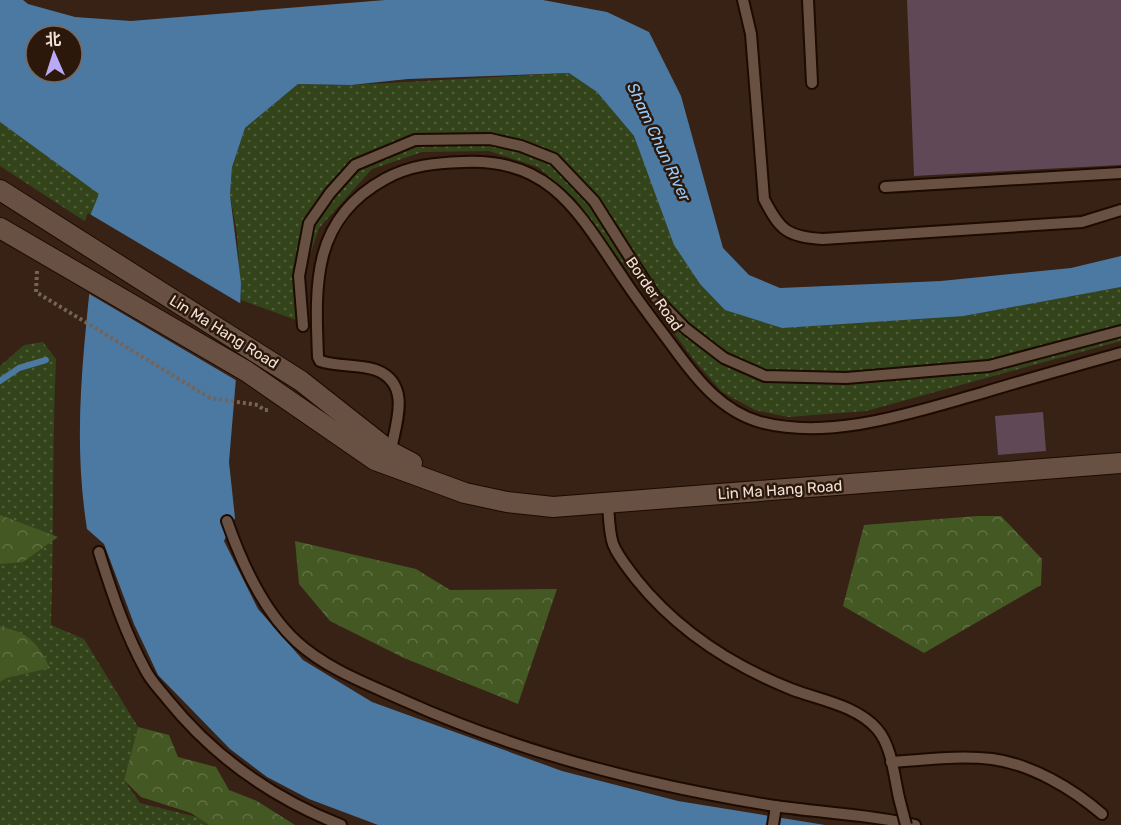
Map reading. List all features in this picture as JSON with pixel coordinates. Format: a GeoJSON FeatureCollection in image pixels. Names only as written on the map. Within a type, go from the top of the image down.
{"type":"FeatureCollection","features":[{"type":"Feature","properties":{"kind":"street","name":"Lin Ma Hang Road"},"geometry":{"type":"LineString","coordinates":[[0,190],[301,381],[389,458],[441,485],[465,493],[520,504],[554,507],[1121,463]]}},
{"type":"Feature","properties":{"kind":"street","name":"Lin Ma Hang Road"},"geometry":{"type":"LineString","coordinates":[[0,228],[246,371],[375,460],[389,458]]}},
{"type":"Feature","properties":{"kind":"lane"},"geometry":{"type":"LineString","coordinates":[[743,0],[751,34],[764,199],[774,219],[785,231],[798,238],[823,239],[1009,228],[1082,222],[1121,210]]}},
{"type":"Feature","properties":{"kind":"lane"},"geometry":{"type":"LineString","coordinates":[[808,0],[812,83]]}},
{"type":"Feature","properties":{"kind":"lane"},"geometry":{"type":"LineString","coordinates":[[303,326],[298,276],[309,223],[330,192],[355,165],[415,140],[490,139],[521,146],[554,159],[594,201],[663,305],[685,328],[724,358],[765,376],[846,378],[989,366],[1121,331]]}},
{"type":"Feature","properties":{"kind":"lane","name":"Border Road"},"geometry":{"type":"LineString","coordinates":[[389,458],[399,414],[400,395],[394,382],[376,370],[320,361],[316,292],[323,249],[336,223],[365,192],[390,176],[430,164],[469,161],[519,168],[540,178],[561,193],[584,218],[625,282],[697,379],[724,404],[758,421],[805,427],[881,421],[1121,353]]}},
{"type":"Feature","properties":{"kind":"lane"},"geometry":{"type":"LineString","coordinates":[[885,187],[1121,173]]}},
{"type":"Feature","properties":{"kind":"lane"},"geometry":{"type":"LineString","coordinates":[[608,504],[613,545],[621,559],[644,588],[675,620],[740,666],[865,718],[881,734],[891,762],[906,825]]}},
{"type":"Feature","properties":{"kind":"lane"},"geometry":{"type":"LineString","coordinates":[[227,521],[240,558],[269,608],[297,642],[342,673],[460,725],[654,783],[776,806],[877,816],[915,825]]}},
{"type":"Feature","properties":{"kind":"lane"},"geometry":{"type":"LineString","coordinates":[[99,552],[118,613],[147,673],[184,720],[233,765],[280,798],[340,825]]}},
{"type":"Feature","properties":{"kind":"lane"},"geometry":{"type":"LineString","coordinates":[[891,762],[960,759],[1005,762],[1068,789],[1102,814]]}},
{"type":"Feature","properties":{"kind":"lane"},"geometry":{"type":"LineString","coordinates":[[773,825],[776,806]]}},
{"type":"Feature","properties":{"kind":"path"},"geometry":{"type":"LineString","coordinates":[[42,251],[36,292],[210,398],[258,405]]}},
{"type":"Feature","properties":{"kind":"green space"},"geometry":{"type":"Polygon","coordinates":[[[569,73],[597,92],[634,136],[676,247],[700,284],[964,316],[1121,287],[1121,341],[866,411],[788,417],[755,410],[722,392],[694,360],[575,199],[538,167],[489,151],[422,152],[372,169],[319,228],[305,270],[307,324],[241,300],[237,234],[230,195],[232,166],[245,128],[298,84],[351,85],[569,73]]]}},
{"type":"Feature","properties":{"kind":"green space"},"geometry":{"type":"Polygon","coordinates":[[[0,122],[100,194],[89,224],[0,166],[0,122]]]}},
{"type":"Feature","properties":{"kind":"green space"},"geometry":{"type":"Polygon","coordinates":[[[43,342],[56,359],[51,625],[84,639],[138,727],[124,780],[140,803],[197,817],[209,825],[0,825],[0,366],[24,345],[43,342]]]}},
{"type":"Feature","properties":{"kind":"green space"},"geometry":{"type":"Polygon","coordinates":[[[0,515],[58,537],[23,562],[0,564],[0,515]]]}},
{"type":"Feature","properties":{"kind":"green space"},"geometry":{"type":"Polygon","coordinates":[[[1001,516],[1042,559],[1041,585],[924,653],[843,606],[864,525],[1001,516]]]}},
{"type":"Feature","properties":{"kind":"green space"},"geometry":{"type":"Polygon","coordinates":[[[295,541],[416,569],[450,590],[557,589],[518,704],[404,658],[330,621],[299,584],[295,541]]]}},
{"type":"Feature","properties":{"kind":"green space"},"geometry":{"type":"Polygon","coordinates":[[[0,627],[25,635],[36,645],[50,668],[6,678],[0,682],[0,627]]]}},
{"type":"Feature","properties":{"kind":"green space"},"geometry":{"type":"Polygon","coordinates":[[[138,727],[169,735],[178,757],[216,767],[229,790],[257,801],[295,825],[209,825],[191,813],[141,797],[124,780],[138,727]]]}},
{"type":"Feature","properties":{"kind":"water","name":"Sham Chun River"},"geometry":{"type":"Polygon","coordinates":[[[0,0],[23,0],[28,4],[75,17],[131,21],[385,0],[543,0],[607,12],[649,32],[681,96],[723,248],[749,275],[780,288],[941,281],[1071,268],[1121,256],[1121,287],[964,316],[782,328],[725,310],[700,284],[674,245],[634,136],[597,92],[569,73],[408,79],[351,85],[298,84],[245,128],[232,167],[230,195],[241,283],[239,342],[229,462],[235,518],[224,541],[258,609],[303,660],[372,702],[562,771],[678,801],[825,825],[378,825],[309,799],[267,777],[230,749],[158,675],[134,624],[104,544],[87,529],[80,459],[80,426],[93,256],[80,240],[99,194],[0,122],[0,0]]]}},
{"type":"Feature","properties":{"kind":"pier"},"geometry":{"type":"Polygon","coordinates":[[[88,213],[243,305],[239,382],[86,292],[90,257],[77,240],[88,213]]]}},
{"type":"Feature","properties":{"kind":"building"},"geometry":{"type":"Polygon","coordinates":[[[907,0],[1121,0],[1121,165],[914,176],[907,0]]]}},
{"type":"Feature","properties":{"kind":"building"},"geometry":{"type":"Polygon","coordinates":[[[1043,412],[1046,451],[998,455],[995,416],[1043,412]]]}},
{"type":"Feature","properties":{"kind":"waterway"},"geometry":{"type":"LineString","coordinates":[[0,381],[19,368],[46,360]]}}]}
